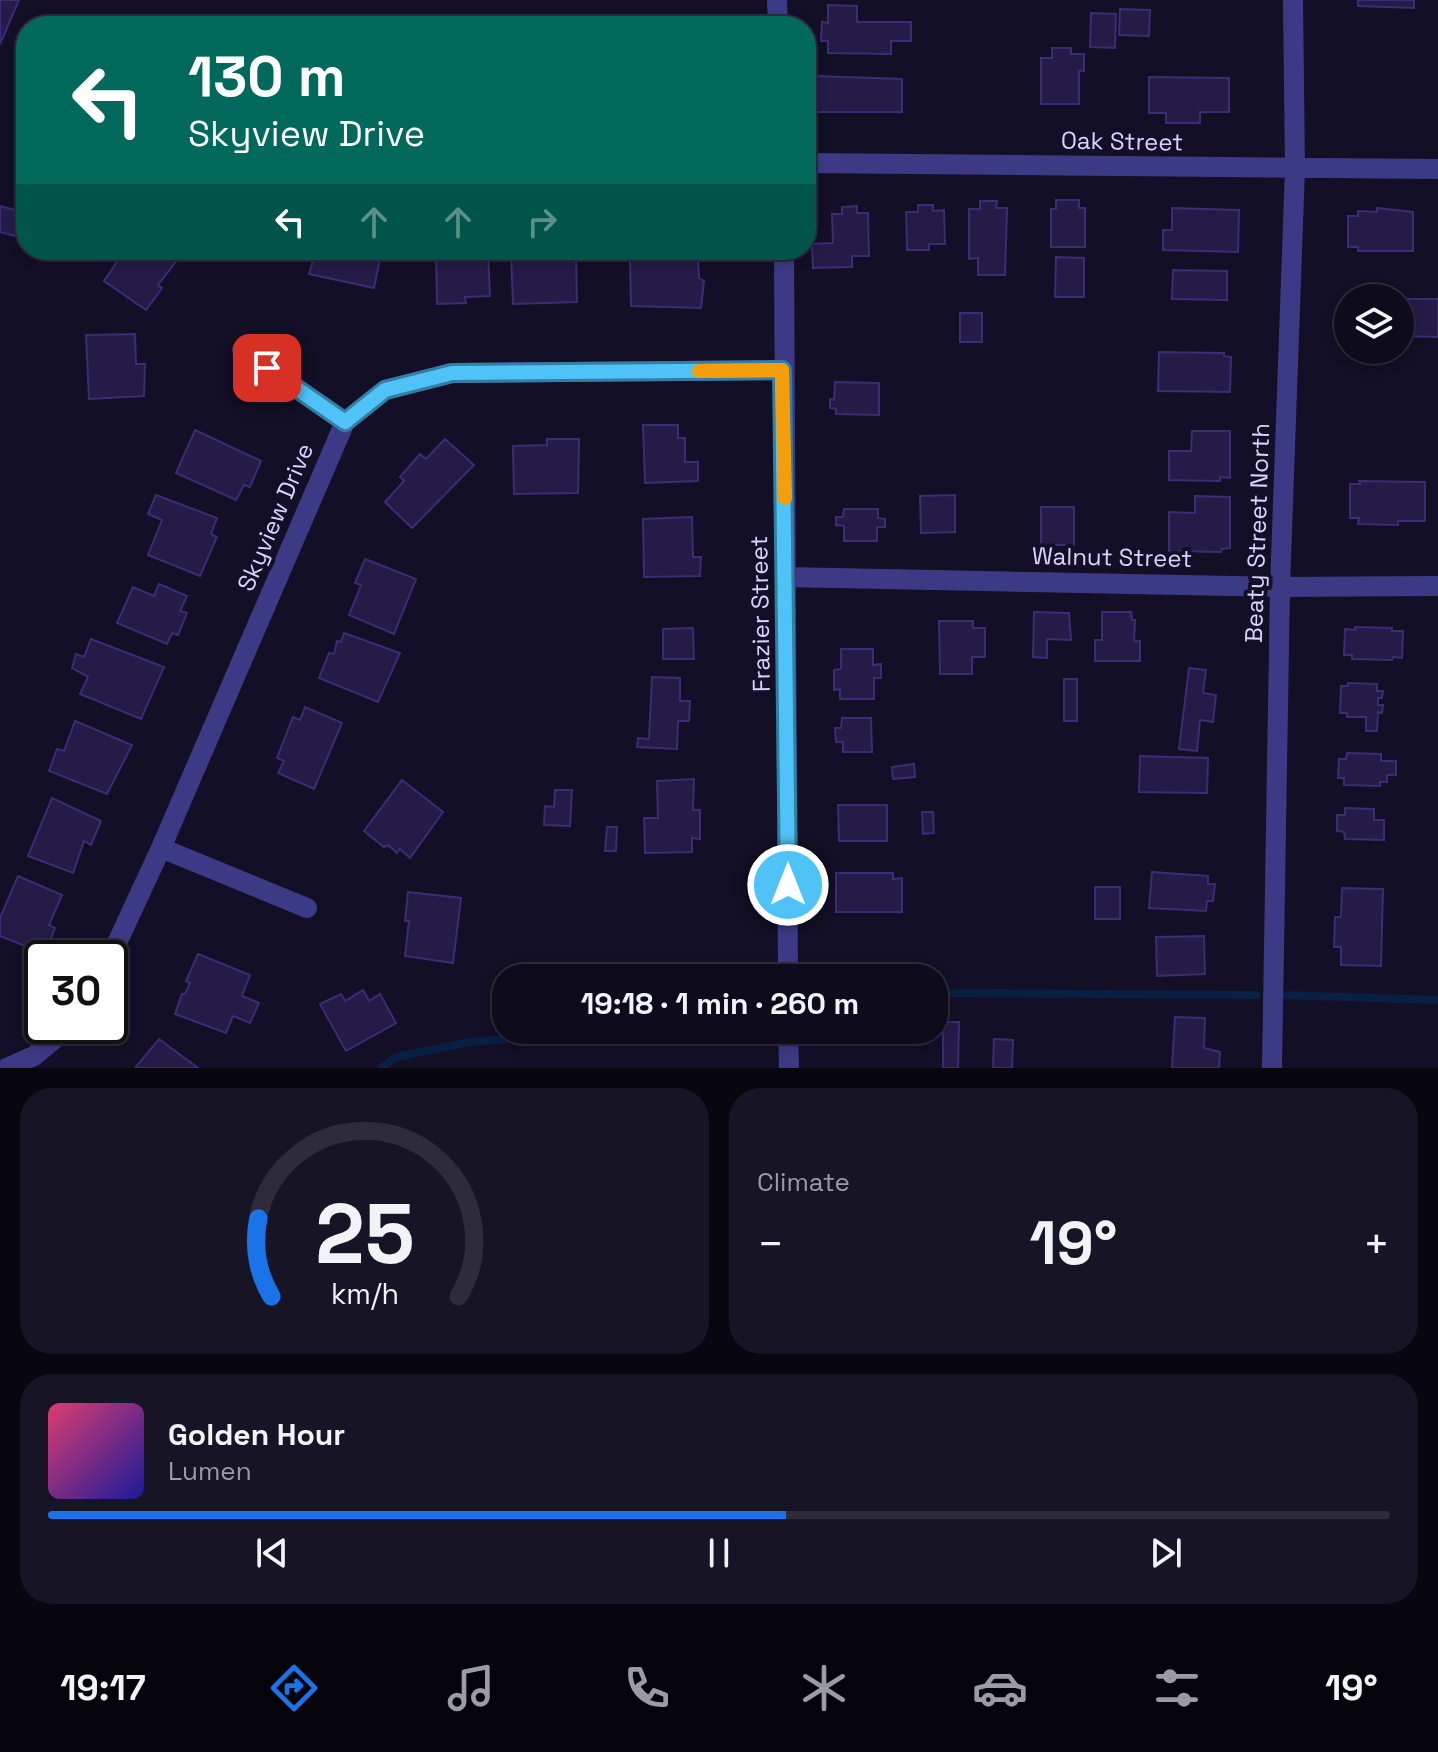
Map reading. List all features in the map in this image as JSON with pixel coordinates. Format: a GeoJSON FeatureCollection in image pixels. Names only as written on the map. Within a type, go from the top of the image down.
{"type":"FeatureCollection","features":[{"type":"Feature","properties":{"kind":"street","name":"Beaty Street North"},"geometry":{"type":"LineString","coordinates":[[1272,1068],[1280,587],[1295,168],[1293,0]]}},
{"type":"Feature","properties":{"kind":"street","name":"Oak Street"},"geometry":{"type":"LineString","coordinates":[[816,163],[1438,169]]}},
{"type":"Feature","properties":{"kind":"street","name":"Frazier Street"},"geometry":{"type":"LineString","coordinates":[[784,260],[782,370],[788,964]]}},
{"type":"Feature","properties":{"kind":"street"},"geometry":{"type":"LineString","coordinates":[[242,350],[345,422]]}},
{"type":"Feature","properties":{"kind":"street","name":"Skyview Drive"},"geometry":{"type":"LineString","coordinates":[[118,940],[345,422],[385,390],[452,373],[782,370]]}},
{"type":"Feature","properties":{"kind":"street","name":"Walnut Street"},"geometry":{"type":"LineString","coordinates":[[786,577],[1280,587],[1438,586]]}},
{"type":"Feature","properties":{"kind":"street"},"geometry":{"type":"LineString","coordinates":[[161,848],[307,908]]}},
{"type":"Feature","properties":{"kind":"street"},"geometry":{"type":"LineString","coordinates":[[7,1068],[34,1056],[48,1044]]}},
{"type":"Feature","properties":{"kind":"street"},"geometry":{"type":"LineString","coordinates":[[788,1044],[789,1068]]}},
{"type":"Feature","properties":{"kind":"building"},"geometry":{"type":"Polygon","coordinates":[[[0,0],[19,0],[0,44],[0,0]]]}},
{"type":"Feature","properties":{"kind":"building"},"geometry":{"type":"Polygon","coordinates":[[[1358,0],[1414,0],[1414,8],[1358,6],[1358,0]]]}},
{"type":"Feature","properties":{"kind":"building"},"geometry":{"type":"Polygon","coordinates":[[[828,5],[857,6],[857,22],[911,22],[911,41],[891,41],[891,54],[828,53],[828,41],[821,41],[822,22],[828,23],[828,5]]]}},
{"type":"Feature","properties":{"kind":"building"},"geometry":{"type":"Polygon","coordinates":[[[1120,9],[1150,10],[1149,36],[1119,35],[1120,9]]]}},
{"type":"Feature","properties":{"kind":"building"},"geometry":{"type":"Polygon","coordinates":[[[1091,13],[1116,14],[1115,48],[1090,47],[1091,13]]]}},
{"type":"Feature","properties":{"kind":"building"},"geometry":{"type":"Polygon","coordinates":[[[1052,48],[1071,48],[1071,54],[1084,54],[1084,71],[1079,71],[1079,104],[1041,104],[1041,58],[1052,58],[1052,48]]]}},
{"type":"Feature","properties":{"kind":"building"},"geometry":{"type":"Polygon","coordinates":[[[817,76],[902,79],[902,112],[817,112],[817,76]]]}},
{"type":"Feature","properties":{"kind":"building"},"geometry":{"type":"Polygon","coordinates":[[[1149,77],[1229,78],[1229,112],[1200,112],[1200,123],[1166,123],[1166,113],[1149,113],[1149,77]]]}},
{"type":"Feature","properties":{"kind":"building"},"geometry":{"type":"Polygon","coordinates":[[[1056,200],[1079,200],[1079,208],[1085,208],[1085,247],[1051,247],[1051,209],[1056,209],[1056,200]]]}},
{"type":"Feature","properties":{"kind":"building"},"geometry":{"type":"Polygon","coordinates":[[[980,201],[997,201],[996,208],[1007,208],[1005,275],[978,275],[978,258],[969,259],[969,209],[980,209],[980,201]]]}},
{"type":"Feature","properties":{"kind":"building"},"geometry":{"type":"Polygon","coordinates":[[[918,205],[933,205],[933,211],[944,210],[945,244],[929,244],[929,250],[907,250],[906,212],[918,212],[918,205]]]}},
{"type":"Feature","properties":{"kind":"building"},"geometry":{"type":"Polygon","coordinates":[[[0,206],[16,210],[16,236],[0,232],[0,206]]]}},
{"type":"Feature","properties":{"kind":"building"},"geometry":{"type":"Polygon","coordinates":[[[857,206],[857,213],[868,213],[869,256],[852,256],[852,267],[813,268],[816,244],[833,243],[832,214],[842,214],[842,207],[857,206]]]}},
{"type":"Feature","properties":{"kind":"building"},"geometry":{"type":"Polygon","coordinates":[[[1172,208],[1239,210],[1238,252],[1163,250],[1163,230],[1172,230],[1172,208]]]}},
{"type":"Feature","properties":{"kind":"building"},"geometry":{"type":"Polygon","coordinates":[[[1377,208],[1413,212],[1413,251],[1358,251],[1358,247],[1348,247],[1348,216],[1358,216],[1358,211],[1377,212],[1377,208]]]}},
{"type":"Feature","properties":{"kind":"building"},"geometry":{"type":"Polygon","coordinates":[[[1056,257],[1084,258],[1084,297],[1055,297],[1056,257]]]}},
{"type":"Feature","properties":{"kind":"building"},"geometry":{"type":"Polygon","coordinates":[[[118,260],[177,260],[158,285],[162,288],[146,310],[104,281],[118,260]]]}},
{"type":"Feature","properties":{"kind":"building"},"geometry":{"type":"Polygon","coordinates":[[[313,260],[380,260],[374,288],[309,274],[313,260]]]}},
{"type":"Feature","properties":{"kind":"building"},"geometry":{"type":"Polygon","coordinates":[[[436,260],[488,260],[490,296],[465,297],[466,303],[437,304],[436,260]]]}},
{"type":"Feature","properties":{"kind":"building"},"geometry":{"type":"Polygon","coordinates":[[[511,260],[576,260],[577,302],[513,304],[511,260]]]}},
{"type":"Feature","properties":{"kind":"building"},"geometry":{"type":"Polygon","coordinates":[[[630,261],[698,261],[699,278],[704,281],[701,308],[631,306],[630,261]]]}},
{"type":"Feature","properties":{"kind":"building"},"geometry":{"type":"Polygon","coordinates":[[[1173,270],[1227,271],[1227,300],[1172,299],[1173,270]]]}},
{"type":"Feature","properties":{"kind":"building"},"geometry":{"type":"Polygon","coordinates":[[[1414,299],[1438,299],[1438,337],[1414,336],[1414,299]]]}},
{"type":"Feature","properties":{"kind":"building"},"geometry":{"type":"Polygon","coordinates":[[[960,313],[982,313],[982,342],[960,342],[960,313]]]}},
{"type":"Feature","properties":{"kind":"building"},"geometry":{"type":"Polygon","coordinates":[[[135,334],[136,364],[145,364],[144,396],[89,399],[86,335],[135,334]]]}},
{"type":"Feature","properties":{"kind":"building"},"geometry":{"type":"Polygon","coordinates":[[[1159,352],[1224,353],[1224,356],[1231,357],[1230,392],[1158,391],[1159,352]]]}},
{"type":"Feature","properties":{"kind":"building"},"geometry":{"type":"Polygon","coordinates":[[[835,382],[879,383],[879,415],[836,414],[836,409],[830,408],[830,399],[834,400],[835,382]]]}},
{"type":"Feature","properties":{"kind":"building"},"geometry":{"type":"Polygon","coordinates":[[[643,425],[678,425],[678,438],[685,438],[685,462],[698,462],[698,481],[645,483],[643,425]]]}},
{"type":"Feature","properties":{"kind":"building"},"geometry":{"type":"Polygon","coordinates":[[[195,430],[261,461],[250,487],[244,485],[236,500],[176,473],[195,430]]]}},
{"type":"Feature","properties":{"kind":"building"},"geometry":{"type":"Polygon","coordinates":[[[1192,431],[1230,431],[1230,478],[1220,477],[1220,481],[1169,480],[1169,451],[1191,451],[1192,431]]]}},
{"type":"Feature","properties":{"kind":"building"},"geometry":{"type":"Polygon","coordinates":[[[445,439],[474,465],[412,528],[385,502],[404,481],[400,477],[420,454],[426,459],[445,439]]]}},
{"type":"Feature","properties":{"kind":"building"},"geometry":{"type":"Polygon","coordinates":[[[547,439],[579,439],[578,493],[514,494],[513,446],[547,445],[547,439]]]}},
{"type":"Feature","properties":{"kind":"building"},"geometry":{"type":"Polygon","coordinates":[[[1359,481],[1425,482],[1425,521],[1398,521],[1398,525],[1358,524],[1359,518],[1350,518],[1350,484],[1360,484],[1359,481]]]}},
{"type":"Feature","properties":{"kind":"building"},"geometry":{"type":"Polygon","coordinates":[[[156,495],[217,518],[211,534],[217,537],[200,576],[148,555],[162,520],[148,514],[156,495]]]}},
{"type":"Feature","properties":{"kind":"building"},"geometry":{"type":"Polygon","coordinates":[[[955,495],[955,532],[921,533],[920,496],[955,495]]]}},
{"type":"Feature","properties":{"kind":"building"},"geometry":{"type":"Polygon","coordinates":[[[1195,496],[1230,497],[1230,548],[1221,552],[1169,551],[1169,512],[1195,513],[1195,496]]]}},
{"type":"Feature","properties":{"kind":"building"},"geometry":{"type":"Polygon","coordinates":[[[1041,507],[1074,507],[1074,545],[1041,545],[1041,507]]]}},
{"type":"Feature","properties":{"kind":"building"},"geometry":{"type":"Polygon","coordinates":[[[844,509],[878,509],[878,518],[885,519],[885,527],[877,527],[877,541],[844,541],[844,526],[836,525],[836,517],[843,517],[844,509]]]}},
{"type":"Feature","properties":{"kind":"building"},"geometry":{"type":"Polygon","coordinates":[[[692,517],[693,557],[701,557],[700,576],[644,577],[643,519],[692,517]]]}},
{"type":"Feature","properties":{"kind":"building"},"geometry":{"type":"Polygon","coordinates":[[[365,559],[416,579],[394,634],[349,615],[361,585],[355,583],[365,559]]]}},
{"type":"Feature","properties":{"kind":"building"},"geometry":{"type":"Polygon","coordinates":[[[159,584],[187,596],[180,611],[187,613],[178,635],[172,633],[167,644],[117,623],[133,587],[154,596],[159,584]]]}},
{"type":"Feature","properties":{"kind":"building"},"geometry":{"type":"Polygon","coordinates":[[[1034,612],[1069,613],[1071,640],[1047,639],[1047,658],[1033,657],[1034,612]]]}},
{"type":"Feature","properties":{"kind":"building"},"geometry":{"type":"Polygon","coordinates":[[[1102,612],[1131,612],[1132,620],[1135,620],[1134,641],[1140,641],[1140,661],[1095,661],[1095,640],[1102,640],[1102,612]]]}},
{"type":"Feature","properties":{"kind":"building"},"geometry":{"type":"Polygon","coordinates":[[[939,621],[973,621],[973,628],[985,628],[985,657],[972,657],[972,674],[940,674],[939,621]]]}},
{"type":"Feature","properties":{"kind":"building"},"geometry":{"type":"Polygon","coordinates":[[[1355,627],[1403,631],[1402,658],[1352,659],[1352,655],[1344,655],[1345,629],[1355,630],[1355,627]]]}},
{"type":"Feature","properties":{"kind":"building"},"geometry":{"type":"Polygon","coordinates":[[[693,628],[694,659],[663,659],[663,629],[693,628]]]}},
{"type":"Feature","properties":{"kind":"building"},"geometry":{"type":"Polygon","coordinates":[[[344,633],[400,653],[378,702],[319,678],[329,653],[334,654],[337,641],[341,642],[344,633]]]}},
{"type":"Feature","properties":{"kind":"building"},"geometry":{"type":"Polygon","coordinates":[[[91,639],[164,667],[141,719],[80,694],[88,677],[72,668],[76,654],[84,657],[91,639]]]}},
{"type":"Feature","properties":{"kind":"building"},"geometry":{"type":"Polygon","coordinates":[[[841,649],[873,649],[873,665],[881,664],[881,678],[874,678],[874,699],[840,699],[840,689],[834,690],[834,670],[841,669],[841,649]]]}},
{"type":"Feature","properties":{"kind":"building"},"geometry":{"type":"Polygon","coordinates":[[[1189,668],[1206,670],[1203,693],[1216,695],[1213,722],[1200,720],[1197,751],[1179,749],[1189,668]]]}},
{"type":"Feature","properties":{"kind":"building"},"geometry":{"type":"Polygon","coordinates":[[[652,677],[680,678],[680,701],[690,701],[689,721],[678,721],[677,749],[637,747],[638,738],[649,739],[652,677]]]}},
{"type":"Feature","properties":{"kind":"building"},"geometry":{"type":"Polygon","coordinates":[[[1064,679],[1077,679],[1077,721],[1064,721],[1064,679]]]}},
{"type":"Feature","properties":{"kind":"building"},"geometry":{"type":"Polygon","coordinates":[[[1348,683],[1377,684],[1377,691],[1383,691],[1382,698],[1378,698],[1378,705],[1383,705],[1382,713],[1378,712],[1377,731],[1366,731],[1366,717],[1347,717],[1347,713],[1340,713],[1341,686],[1348,686],[1348,683]]]}},
{"type":"Feature","properties":{"kind":"building"},"geometry":{"type":"Polygon","coordinates":[[[305,707],[342,723],[314,789],[278,773],[284,761],[277,758],[293,717],[300,720],[305,707]]]}},
{"type":"Feature","properties":{"kind":"building"},"geometry":{"type":"Polygon","coordinates":[[[842,718],[871,718],[872,752],[843,752],[843,742],[836,742],[835,728],[841,728],[842,718]]]}},
{"type":"Feature","properties":{"kind":"building"},"geometry":{"type":"Polygon","coordinates":[[[75,721],[132,745],[107,794],[49,771],[57,749],[64,751],[75,721]]]}},
{"type":"Feature","properties":{"kind":"building"},"geometry":{"type":"Polygon","coordinates":[[[1347,753],[1381,754],[1381,761],[1396,761],[1396,775],[1387,775],[1387,782],[1380,782],[1380,786],[1344,785],[1344,778],[1338,778],[1339,759],[1346,759],[1347,753]]]}},
{"type":"Feature","properties":{"kind":"building"},"geometry":{"type":"Polygon","coordinates":[[[1140,756],[1208,758],[1207,793],[1139,792],[1140,756]]]}},
{"type":"Feature","properties":{"kind":"building"},"geometry":{"type":"Polygon","coordinates":[[[914,764],[915,777],[893,779],[892,767],[914,764]]]}},
{"type":"Feature","properties":{"kind":"building"},"geometry":{"type":"Polygon","coordinates":[[[694,779],[693,810],[700,810],[700,839],[692,838],[692,852],[645,853],[644,818],[658,818],[657,781],[694,779]]]}},
{"type":"Feature","properties":{"kind":"building"},"geometry":{"type":"Polygon","coordinates":[[[402,780],[443,812],[410,858],[400,849],[397,853],[388,845],[384,847],[364,831],[402,780]]]}},
{"type":"Feature","properties":{"kind":"building"},"geometry":{"type":"Polygon","coordinates":[[[555,790],[572,790],[570,826],[544,825],[545,806],[554,807],[555,790]]]}},
{"type":"Feature","properties":{"kind":"building"},"geometry":{"type":"Polygon","coordinates":[[[52,798],[101,821],[91,845],[84,841],[73,873],[28,856],[52,798]]]}},
{"type":"Feature","properties":{"kind":"building"},"geometry":{"type":"Polygon","coordinates":[[[838,805],[887,805],[887,841],[839,841],[838,805]]]}},
{"type":"Feature","properties":{"kind":"building"},"geometry":{"type":"Polygon","coordinates":[[[1345,808],[1374,809],[1374,820],[1384,820],[1384,840],[1345,839],[1344,832],[1337,831],[1337,815],[1345,815],[1345,808]]]}},
{"type":"Feature","properties":{"kind":"building"},"geometry":{"type":"Polygon","coordinates":[[[922,812],[933,812],[934,833],[923,834],[922,812]]]}},
{"type":"Feature","properties":{"kind":"building"},"geometry":{"type":"Polygon","coordinates":[[[607,827],[617,827],[616,851],[605,851],[607,827]]]}},
{"type":"Feature","properties":{"kind":"building"},"geometry":{"type":"Polygon","coordinates":[[[1152,872],[1208,876],[1208,884],[1215,884],[1213,901],[1207,901],[1206,911],[1149,908],[1152,872]]]}},
{"type":"Feature","properties":{"kind":"building"},"geometry":{"type":"Polygon","coordinates":[[[836,873],[893,873],[893,879],[902,878],[902,912],[836,912],[836,873]]]}},
{"type":"Feature","properties":{"kind":"building"},"geometry":{"type":"Polygon","coordinates":[[[18,876],[62,895],[49,925],[55,928],[50,940],[24,940],[24,946],[0,936],[0,918],[18,876]]]}},
{"type":"Feature","properties":{"kind":"building"},"geometry":{"type":"Polygon","coordinates":[[[1095,887],[1120,887],[1120,919],[1095,919],[1095,887]]]}},
{"type":"Feature","properties":{"kind":"building"},"geometry":{"type":"Polygon","coordinates":[[[1342,888],[1383,889],[1381,966],[1341,965],[1341,947],[1334,947],[1335,917],[1341,917],[1342,888]]]}},
{"type":"Feature","properties":{"kind":"building"},"geometry":{"type":"Polygon","coordinates":[[[408,892],[461,898],[453,963],[405,956],[408,892]]]}},
{"type":"Feature","properties":{"kind":"building"},"geometry":{"type":"Polygon","coordinates":[[[1204,936],[1205,974],[1157,976],[1156,937],[1204,936]]]}},
{"type":"Feature","properties":{"kind":"building"},"geometry":{"type":"Polygon","coordinates":[[[198,954],[250,975],[242,996],[259,1003],[250,1023],[233,1016],[226,1033],[175,1014],[182,994],[185,994],[190,983],[186,981],[198,954]]]}},
{"type":"Feature","properties":{"kind":"building"},"geometry":{"type":"Polygon","coordinates":[[[363,990],[369,1001],[380,994],[396,1023],[346,1051],[320,1004],[341,994],[345,1001],[363,990]]]}},
{"type":"Feature","properties":{"kind":"building"},"geometry":{"type":"Polygon","coordinates":[[[1175,1017],[1205,1018],[1204,1048],[1220,1052],[1219,1068],[1172,1068],[1175,1017]]]}},
{"type":"Feature","properties":{"kind":"building"},"geometry":{"type":"Polygon","coordinates":[[[948,1022],[959,1022],[958,1068],[943,1068],[943,1044],[948,1044],[948,1022]]]}},
{"type":"Feature","properties":{"kind":"building"},"geometry":{"type":"Polygon","coordinates":[[[159,1039],[198,1068],[135,1068],[159,1039]]]}},
{"type":"Feature","properties":{"kind":"building"},"geometry":{"type":"Polygon","coordinates":[[[994,1039],[1013,1040],[1012,1068],[993,1068],[994,1039]]]}},
{"type":"Feature","properties":{"kind":"waterway"},"geometry":{"type":"LineString","coordinates":[[948,993],[1256,995]]}},
{"type":"Feature","properties":{"kind":"waterway"},"geometry":{"type":"LineString","coordinates":[[1282,995],[1438,1000]]}},
{"type":"Feature","properties":{"kind":"waterway"},"geometry":{"type":"LineString","coordinates":[[381,1068],[396,1057],[492,1040]]}},
{"type":"Feature","properties":{"kind":"slow traffic"},"geometry":{"type":"LineString","coordinates":[[699,371],[782,370],[785,498]]}},
{"type":"Feature","properties":{"kind":"route"},"geometry":{"type":"LineString","coordinates":[[267,368],[345,422],[385,390],[452,373],[782,370],[788,885]]}}]}
